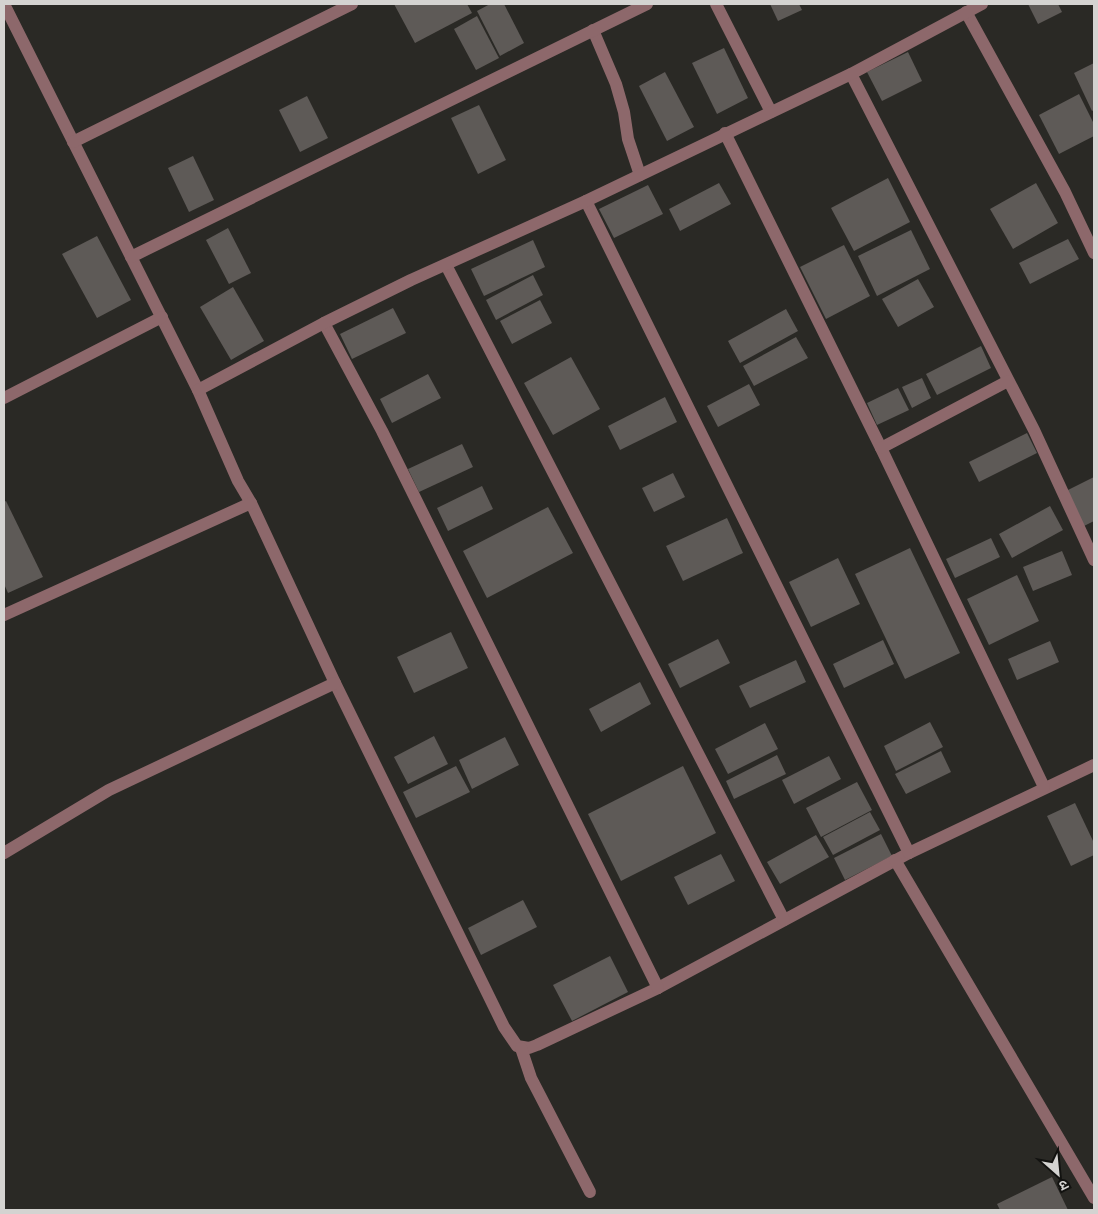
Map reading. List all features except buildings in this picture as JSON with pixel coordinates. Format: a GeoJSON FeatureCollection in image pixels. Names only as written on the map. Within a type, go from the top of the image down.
{"type":"FeatureCollection","features":[{"type":"Feature","properties":{"kind":"street"},"geometry":{"type":"LineString","coordinates":[[4,4],[198,390],[238,480],[334,683],[511,1041],[521,1048],[531,1078],[590,1192]]}},
{"type":"Feature","properties":{"kind":"street"},"geometry":{"type":"LineString","coordinates":[[73,142],[352,4]]}},
{"type":"Feature","properties":{"kind":"street"},"geometry":{"type":"LineString","coordinates":[[131,256],[647,4]]}},
{"type":"Feature","properties":{"kind":"street"},"geometry":{"type":"LineString","coordinates":[[716,4],[771,112]]}},
{"type":"Feature","properties":{"kind":"street"},"geometry":{"type":"LineString","coordinates":[[198,390],[324,323],[586,201],[851,74],[982,4]]}},
{"type":"Feature","properties":{"kind":"street"},"geometry":{"type":"LineString","coordinates":[[966,12],[1065,192],[1094,252]]}},
{"type":"Feature","properties":{"kind":"street"},"geometry":{"type":"LineString","coordinates":[[593,30],[616,84],[624,112],[628,139],[640,175]]}},
{"type":"Feature","properties":{"kind":"street"},"geometry":{"type":"LineString","coordinates":[[851,74],[1034,430],[1094,560]]}},
{"type":"Feature","properties":{"kind":"street"},"geometry":{"type":"LineString","coordinates":[[725,133],[881,448],[1044,787]]}},
{"type":"Feature","properties":{"kind":"street"},"geometry":{"type":"LineString","coordinates":[[586,201],[908,853]]}},
{"type":"Feature","properties":{"kind":"street"},"geometry":{"type":"LineString","coordinates":[[446,265],[784,920]]}},
{"type":"Feature","properties":{"kind":"street"},"geometry":{"type":"LineString","coordinates":[[4,398],[162,317]]}},
{"type":"Feature","properties":{"kind":"street"},"geometry":{"type":"LineString","coordinates":[[324,323],[382,431],[658,988]]}},
{"type":"Feature","properties":{"kind":"street"},"geometry":{"type":"LineString","coordinates":[[881,448],[1008,381]]}},
{"type":"Feature","properties":{"kind":"street"},"geometry":{"type":"LineString","coordinates":[[4,615],[250,503]]}},
{"type":"Feature","properties":{"kind":"street"},"geometry":{"type":"LineString","coordinates":[[4,853],[109,790],[334,683]]}},
{"type":"Feature","properties":{"kind":"street"},"geometry":{"type":"LineString","coordinates":[[521,1048],[537,1046],[658,988],[908,853],[1094,765]]}},
{"type":"Feature","properties":{"kind":"street"},"geometry":{"type":"LineString","coordinates":[[896,860],[1094,1198]]}}]}
